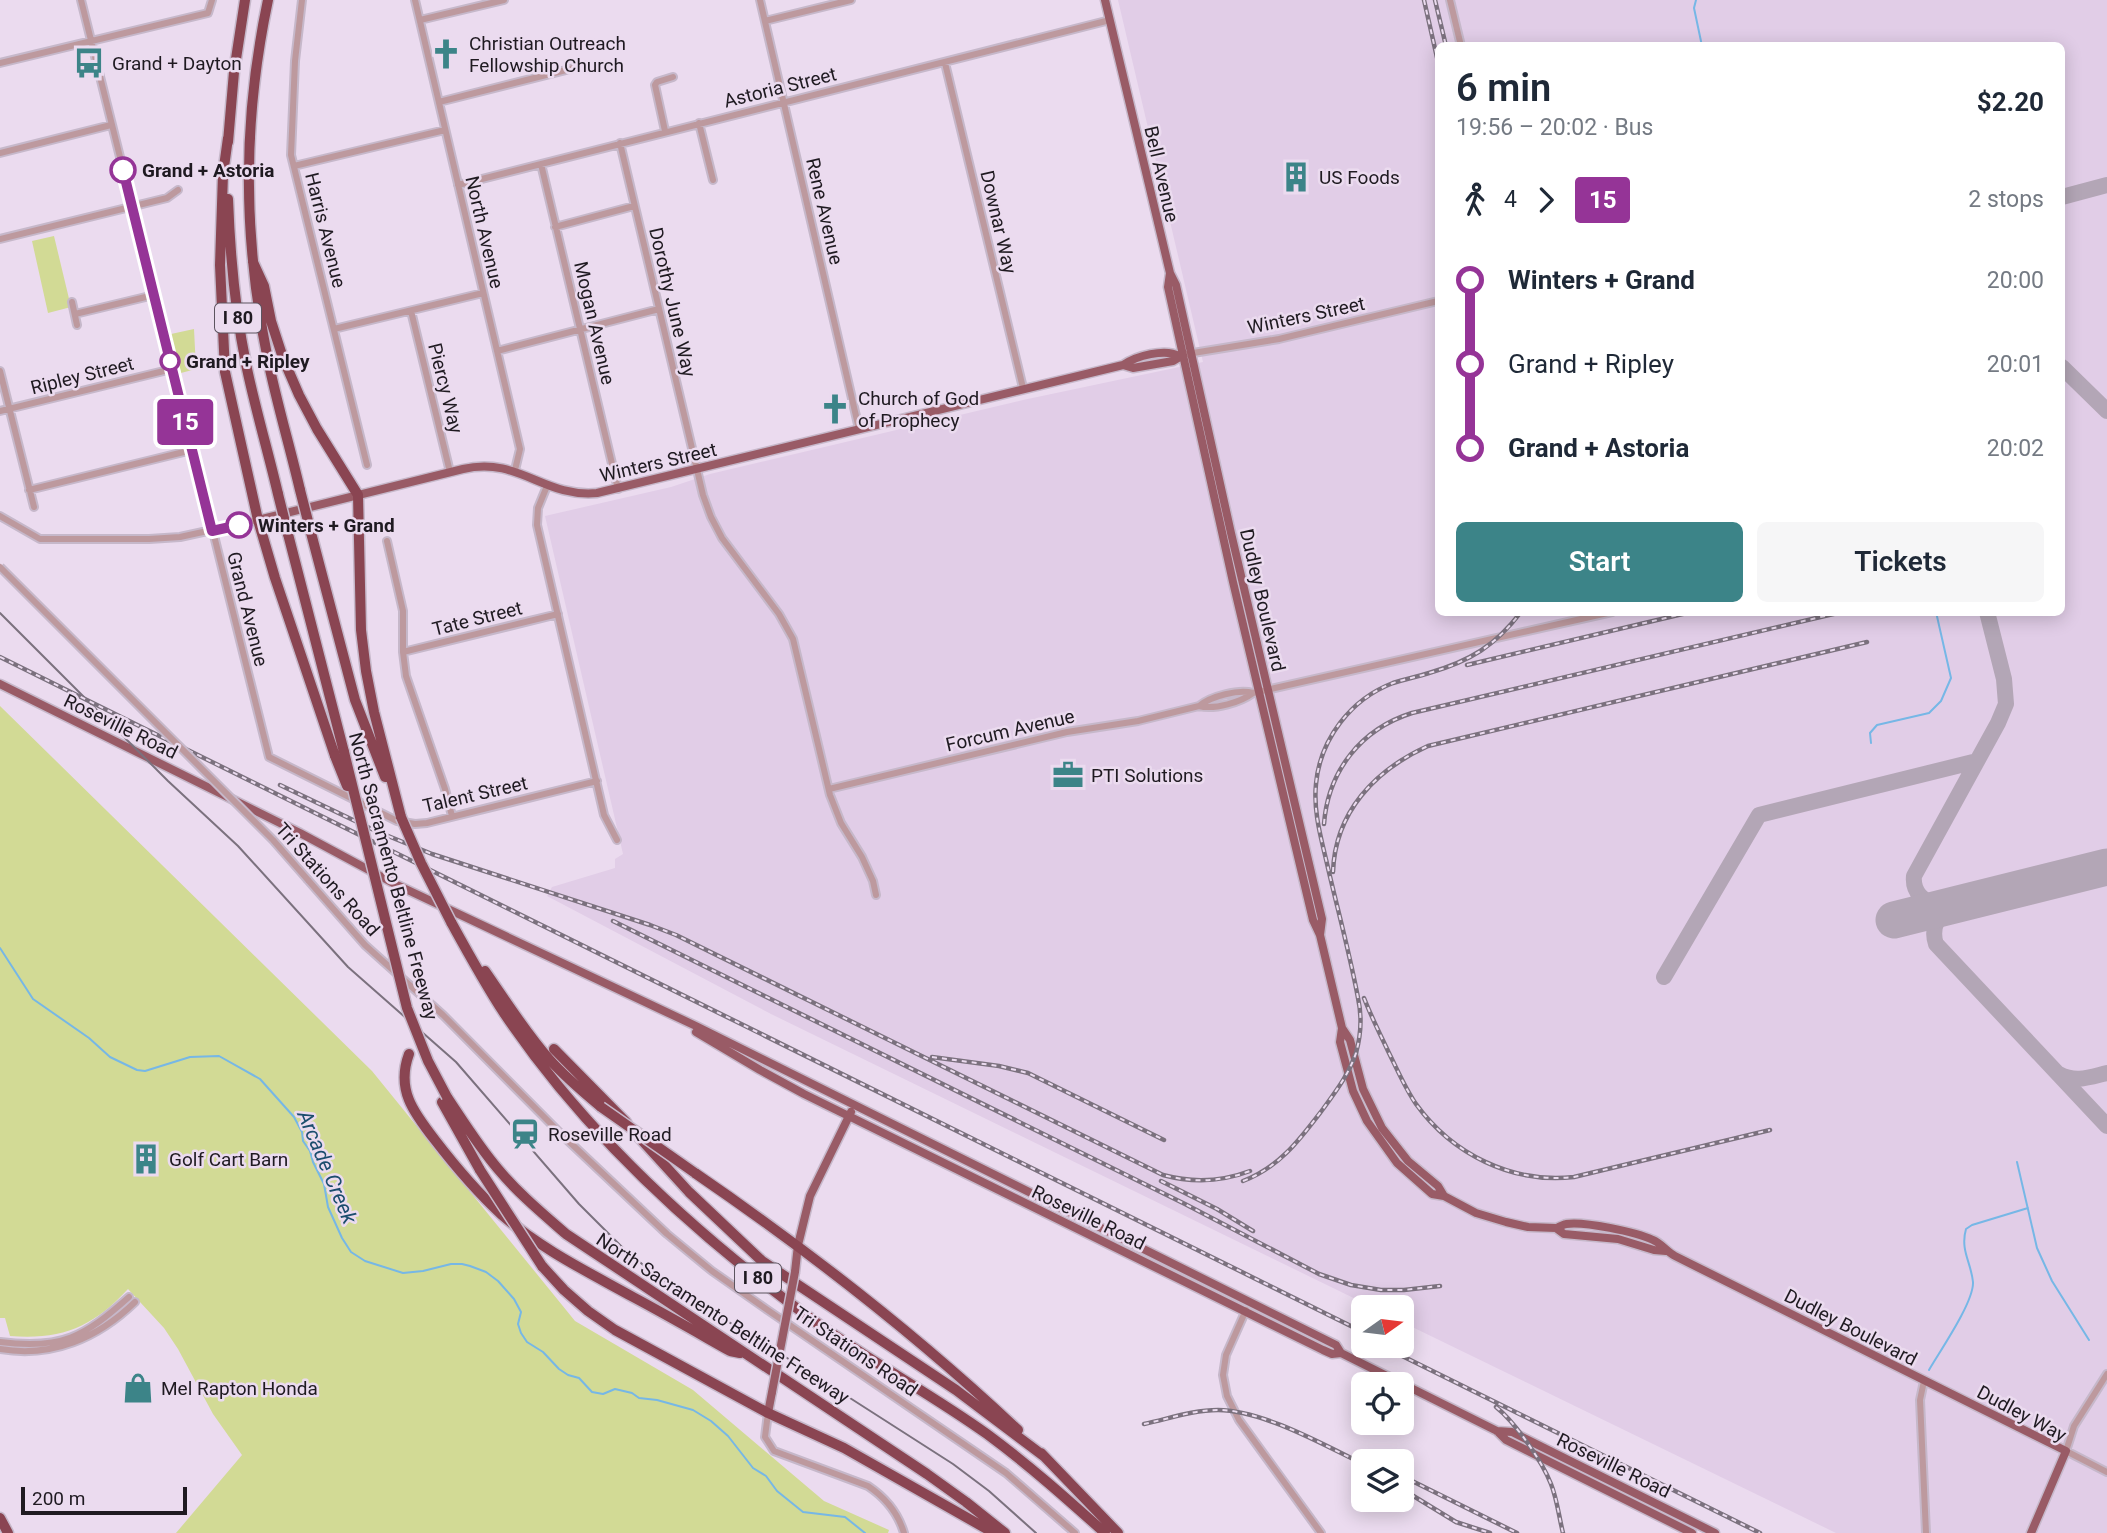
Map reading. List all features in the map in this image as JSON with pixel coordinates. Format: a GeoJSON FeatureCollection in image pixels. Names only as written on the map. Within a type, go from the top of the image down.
{"type":"FeatureCollection","features":[{"type":"Feature","properties":{"kind":"highway","name":"North Sacramento Beltline Freeway"},"geometry":{"type":"LineString","coordinates":[[245,0],[233,72],[227,182],[236,303],[246,363],[339,754],[425,1067],[444,1100],[498,1169],[530,1203],[588,1250],[927,1475],[1005,1533]]}},
{"type":"Feature","properties":{"kind":"highway","name":"North Sacramento Beltline Freeway"},"geometry":{"type":"LineString","coordinates":[[268,0],[250,114],[247,174],[253,262],[268,362],[355,700],[379,749],[401,817],[421,863],[476,968],[504,1013],[568,1097],[619,1155],[674,1208],[732,1258],[812,1320],[986,1434],[1031,1468],[1105,1533]]}},
{"type":"Feature","properties":{"kind":"highway"},"geometry":{"type":"LineString","coordinates":[[228,138],[223,174],[220,265],[227,378],[258,520],[284,604],[339,754]]}},
{"type":"Feature","properties":{"kind":"highway"},"geometry":{"type":"LineString","coordinates":[[253,262],[264,286],[271,321],[283,358],[299,395],[358,495],[361,630],[379,749]]}},
{"type":"Feature","properties":{"kind":"highway"},"geometry":{"type":"LineString","coordinates":[[451,922],[525,1029],[576,1087],[605,1111],[798,1245],[930,1350],[1045,1457],[1118,1533]]}},
{"type":"Feature","properties":{"kind":"highway"},"geometry":{"type":"LineString","coordinates":[[554,1049],[611,1106],[689,1192],[762,1261],[956,1390],[1045,1457]]}},
{"type":"Feature","properties":{"kind":"highway"},"geometry":{"type":"LineString","coordinates":[[409,1054],[403,1077],[409,1100],[428,1131],[455,1166],[503,1215],[550,1250],[590,1274],[730,1351],[748,1355]]}},
{"type":"Feature","properties":{"kind":"highway"},"geometry":{"type":"LineString","coordinates":[[444,1100],[480,1170],[542,1266],[564,1290],[589,1311],[615,1330],[768,1413],[844,1448],[994,1533]]}},
{"type":"Feature","properties":{"kind":"highway"},"geometry":{"type":"LineString","coordinates":[[0,1518],[8,1533]]}},
{"type":"Feature","properties":{"kind":"main road","name":"Bell Avenue"},"geometry":{"type":"LineString","coordinates":[[1105,0],[1170,273],[1168,287],[1185,355]]}},
{"type":"Feature","properties":{"kind":"main road","name":"Winters Street"},"geometry":{"type":"LineString","coordinates":[[258,520],[483,466],[514,470],[547,486],[577,494],[597,493],[1023,388],[1123,365],[1133,368],[1173,361],[1185,355]]}},
{"type":"Feature","properties":{"kind":"main road","name":"Dudley Boulevard"},"geometry":{"type":"LineString","coordinates":[[1185,355],[1260,692],[1322,919],[1320,935],[1342,1028],[1340,1042],[1353,1091],[1367,1121],[1387,1150],[1408,1174],[1432,1194],[1444,1196],[1490,1218],[1528,1227],[1556,1228],[1564,1234],[1618,1239],[1654,1251],[1666,1251],[1924,1381]]}},
{"type":"Feature","properties":{"kind":"main road","name":"Roseville Road"},"geometry":{"type":"LineString","coordinates":[[0,684],[300,833],[395,884],[698,1027],[1250,1302],[1336,1345],[1340,1353]]}},
{"type":"Feature","properties":{"kind":"main road","name":"Roseville Road"},"geometry":{"type":"LineString","coordinates":[[679,1020],[760,1070],[849,1116],[1332,1354],[1340,1353],[1692,1533]]}},
{"type":"Feature","properties":{"kind":"main road"},"geometry":{"type":"LineString","coordinates":[[768,1413],[798,1245],[810,1196],[854,1106]]}},
{"type":"Feature","properties":{"kind":"main road","name":"Dudley Way"},"geometry":{"type":"LineString","coordinates":[[1924,1381],[2066,1451],[2031,1533]]}},
{"type":"Feature","properties":{"kind":"main road","name":"Roseville Road"},"geometry":{"type":"LineString","coordinates":[[1497,1431],[1511,1432],[1715,1533]]}},
{"type":"Feature","properties":{"kind":"street","name":"Grand Avenue"},"geometry":{"type":"LineString","coordinates":[[81,0],[269,757],[363,803]]}},
{"type":"Feature","properties":{"kind":"street"},"geometry":{"type":"LineString","coordinates":[[0,63],[208,13],[212,0]]}},
{"type":"Feature","properties":{"kind":"street","name":"Harris Avenue"},"geometry":{"type":"LineString","coordinates":[[302,0],[292,99],[291,155],[367,465]]}},
{"type":"Feature","properties":{"kind":"street","name":"North Avenue"},"geometry":{"type":"LineString","coordinates":[[415,0],[520,449],[514,470]]}},
{"type":"Feature","properties":{"kind":"street"},"geometry":{"type":"LineString","coordinates":[[420,20],[504,0]]}},
{"type":"Feature","properties":{"kind":"street","name":"Rene Avenue"},"geometry":{"type":"LineString","coordinates":[[760,0],[859,429]]}},
{"type":"Feature","properties":{"kind":"street"},"geometry":{"type":"LineString","coordinates":[[765,21],[851,0]]}},
{"type":"Feature","properties":{"kind":"street"},"geometry":{"type":"LineString","coordinates":[[1450,0],[1460,42]]}},
{"type":"Feature","properties":{"kind":"street","name":"Astoria Street"},"geometry":{"type":"LineString","coordinates":[[458,185],[1110,20]]}},
{"type":"Feature","properties":{"kind":"street","name":"Downar Way"},"geometry":{"type":"LineString","coordinates":[[945,63],[1023,388]]}},
{"type":"Feature","properties":{"kind":"street"},"geometry":{"type":"LineString","coordinates":[[439,102],[586,65]]}},
{"type":"Feature","properties":{"kind":"street"},"geometry":{"type":"LineString","coordinates":[[664,131],[655,85],[673,77]]}},
{"type":"Feature","properties":{"kind":"street"},"geometry":{"type":"LineString","coordinates":[[699,124],[713,180]]}},
{"type":"Feature","properties":{"kind":"street"},"geometry":{"type":"LineString","coordinates":[[0,153],[111,125]]}},
{"type":"Feature","properties":{"kind":"street"},"geometry":{"type":"LineString","coordinates":[[294,166],[445,130]]}},
{"type":"Feature","properties":{"kind":"street","name":"Dorothy June Way"},"geometry":{"type":"LineString","coordinates":[[620,143],[707,506],[722,538],[779,614],[793,639],[829,789],[841,823],[862,857],[876,894]]}},
{"type":"Feature","properties":{"kind":"street","name":"Mogan Avenue"},"geometry":{"type":"LineString","coordinates":[[541,164],[618,489]]}},
{"type":"Feature","properties":{"kind":"street"},"geometry":{"type":"LineString","coordinates":[[0,239],[167,198],[178,190]]}},
{"type":"Feature","properties":{"kind":"street"},"geometry":{"type":"LineString","coordinates":[[555,226],[634,206]]}},
{"type":"Feature","properties":{"kind":"street"},"geometry":{"type":"LineString","coordinates":[[334,329],[483,293]]}},
{"type":"Feature","properties":{"kind":"street"},"geometry":{"type":"LineString","coordinates":[[75,314],[154,295]]}},
{"type":"Feature","properties":{"kind":"street"},"geometry":{"type":"LineString","coordinates":[[72,302],[77,325]]}},
{"type":"Feature","properties":{"kind":"street","name":"Winters Street"},"geometry":{"type":"LineString","coordinates":[[1185,355],[1283,338],[1435,302]]}},
{"type":"Feature","properties":{"kind":"street"},"geometry":{"type":"LineString","coordinates":[[497,351],[659,309]]}},
{"type":"Feature","properties":{"kind":"street","name":"Piercy Way"},"geometry":{"type":"LineString","coordinates":[[411,310],[450,472]]}},
{"type":"Feature","properties":{"kind":"street","name":"Ripley Street"},"geometry":{"type":"LineString","coordinates":[[0,411],[172,369]]}},
{"type":"Feature","properties":{"kind":"street"},"geometry":{"type":"LineString","coordinates":[[0,371],[34,508]]}},
{"type":"Feature","properties":{"kind":"street"},"geometry":{"type":"LineString","coordinates":[[29,490],[192,450]]}},
{"type":"Feature","properties":{"kind":"street"},"geometry":{"type":"LineString","coordinates":[[547,486],[538,508],[537,522],[604,815],[617,840]]}},
{"type":"Feature","properties":{"kind":"street","name":"Winters Street"},"geometry":{"type":"LineString","coordinates":[[0,516],[40,539],[149,539],[188,536],[258,520]]}},
{"type":"Feature","properties":{"kind":"street"},"geometry":{"type":"LineString","coordinates":[[387,541],[402,604],[403,652],[409,686],[452,817]]}},
{"type":"Feature","properties":{"kind":"street","name":"Tri Stations Road"},"geometry":{"type":"LineString","coordinates":[[0,567],[273,840],[365,945],[443,1015],[561,1134],[667,1234],[712,1271],[780,1319],[1006,1473],[1074,1533]]}},
{"type":"Feature","properties":{"kind":"street","name":"Tate Street"},"geometry":{"type":"LineString","coordinates":[[403,652],[558,614]]}},
{"type":"Feature","properties":{"kind":"street","name":"Forcum Avenue"},"geometry":{"type":"LineString","coordinates":[[829,789],[1067,732],[1138,721],[1245,691],[1260,692],[1589,616]]}},
{"type":"Feature","properties":{"kind":"street","name":"Talent Street"},"geometry":{"type":"LineString","coordinates":[[363,803],[397,821],[421,824],[597,781]]}},
{"type":"Feature","properties":{"kind":"street"},"geometry":{"type":"LineString","coordinates":[[0,1342],[40,1345],[66,1339],[83,1333],[129,1302],[107,1326],[85,1339],[30,1352],[0,1349]]}},
{"type":"Feature","properties":{"kind":"street"},"geometry":{"type":"LineString","coordinates":[[1250,1302],[1226,1355],[1223,1375],[1227,1396],[1239,1420],[1321,1533]]}},
{"type":"Feature","properties":{"kind":"street"},"geometry":{"type":"LineString","coordinates":[[2107,1374],[2074,1426],[2066,1451],[2107,1472]]}},
{"type":"Feature","properties":{"kind":"street","name":"Dudley Boulevard"},"geometry":{"type":"LineString","coordinates":[[1924,1381],[1920,1400],[1926,1533]]}},
{"type":"Feature","properties":{"kind":"street"},"geometry":{"type":"LineString","coordinates":[[768,1413],[765,1437],[774,1451],[868,1486],[893,1509],[904,1533]]}},
{"type":"Feature","properties":{"kind":"shaded area"},"geometry":{"type":"Polygon","coordinates":[[[1118,0],[2107,0],[2107,1533],[1836,1533],[1414,1328],[1414,1295],[1351,1297],[771,1014],[547,896],[552,887],[615,868],[615,859],[623,854],[545,516],[671,487],[710,474],[1023,400],[1203,362],[1118,0]]]}},
{"type":"Feature","properties":{"kind":"green space"},"geometry":{"type":"Polygon","coordinates":[[[54,236],[71,307],[48,313],[32,241],[54,236]]]}},
{"type":"Feature","properties":{"kind":"green space"},"geometry":{"type":"Polygon","coordinates":[[[194,329],[196,369],[181,373],[171,334],[194,329]]]}},
{"type":"Feature","properties":{"kind":"green space"},"geometry":{"type":"Polygon","coordinates":[[[0,706],[372,1071],[575,1321],[693,1390],[824,1501],[889,1530],[888,1533],[176,1533],[242,1455],[213,1414],[164,1328],[128,1289],[89,1322],[61,1333],[29,1337],[10,1336],[5,1318],[0,1318],[0,706]]]}},
{"type":"Feature","properties":{"kind":"waterway"},"geometry":{"type":"LineString","coordinates":[[1696,0],[1694,8],[1701,42]]}},
{"type":"Feature","properties":{"kind":"waterway"},"geometry":{"type":"LineString","coordinates":[[1871,743],[1870,733],[1877,725],[1929,713],[1941,701],[1951,678],[1937,616]]}},
{"type":"Feature","properties":{"kind":"waterway","name":"Arcade Creek"},"geometry":{"type":"LineString","coordinates":[[0,948],[33,999],[89,1038],[110,1057],[145,1071],[190,1057],[219,1056],[260,1079],[294,1117],[302,1132],[303,1141],[324,1184],[328,1207],[351,1252],[365,1261],[403,1273],[451,1264],[462,1264],[486,1272],[514,1299],[521,1312],[518,1324],[527,1342],[543,1352],[559,1369],[579,1378],[592,1392],[603,1394],[615,1389],[632,1393],[639,1398],[693,1410],[728,1436],[753,1468],[766,1476],[777,1491],[803,1512],[845,1517],[865,1533]]}},
{"type":"Feature","properties":{"kind":"waterway"},"geometry":{"type":"LineString","coordinates":[[2017,1162],[2037,1248],[2052,1281],[2089,1340]]}},
{"type":"Feature","properties":{"kind":"waterway"},"geometry":{"type":"LineString","coordinates":[[1929,1370],[1962,1314],[1972,1291],[1972,1275],[1964,1243],[1966,1229],[2028,1208]]}},
{"type":"Feature","properties":{"kind":"taxiway"},"geometry":{"type":"LineString","coordinates":[[2065,196],[2107,185]]}},
{"type":"Feature","properties":{"kind":"taxiway"},"geometry":{"type":"LineString","coordinates":[[2065,370],[2107,411]]}},
{"type":"Feature","properties":{"kind":"taxiway"},"geometry":{"type":"LineString","coordinates":[[1941,909],[1918,893],[1914,876],[2006,704],[2004,679],[1988,616]]}},
{"type":"Feature","properties":{"kind":"taxiway"},"geometry":{"type":"LineString","coordinates":[[1664,977],[1759,815],[1977,761]]}},
{"type":"Feature","properties":{"kind":"taxiway"},"geometry":{"type":"LineString","coordinates":[[1947,907],[1936,924],[1936,944],[2107,1126]]}},
{"type":"Feature","properties":{"kind":"taxiway"},"geometry":{"type":"LineString","coordinates":[[2059,1074],[2077,1079],[2107,1073]]}},
{"type":"Feature","properties":{"kind":"runway"},"geometry":{"type":"LineString","coordinates":[[1894,920],[2107,867]]}},
{"type":"Feature","properties":{"kind":"tram line"},"geometry":{"type":"LineString","coordinates":[[0,613],[168,781],[238,846],[348,967],[456,1062],[579,1204],[623,1248],[685,1295],[953,1464],[989,1491],[1036,1533]]}},
{"type":"Feature","properties":{"kind":"railway"},"geometry":{"type":"LineString","coordinates":[[1424,0],[1435,49]]}},
{"type":"Feature","properties":{"kind":"railway"},"geometry":{"type":"LineString","coordinates":[[1435,0],[1445,42]]}},
{"type":"Feature","properties":{"kind":"railway"},"geometry":{"type":"LineString","coordinates":[[1243,1181],[1279,1160],[1297,1141],[1342,1082],[1358,1046],[1359,1005],[1316,806],[1319,767],[1331,736],[1351,710],[1364,699],[1393,683],[1444,668],[1481,651],[1518,616]]}},
{"type":"Feature","properties":{"kind":"railway"},"geometry":{"type":"LineString","coordinates":[[1467,665],[1674,616]]}},
{"type":"Feature","properties":{"kind":"railway"},"geometry":{"type":"LineString","coordinates":[[1324,824],[1332,787],[1350,755],[1363,741],[1394,720],[1412,713],[1825,616]]}},
{"type":"Feature","properties":{"kind":"railway"},"geometry":{"type":"LineString","coordinates":[[1333,872],[1335,850],[1341,830],[1361,796],[1391,767],[1428,746],[1867,642]]}},
{"type":"Feature","properties":{"kind":"railway"},"geometry":{"type":"LineString","coordinates":[[0,657],[1351,1326]]}},
{"type":"Feature","properties":{"kind":"railway"},"geometry":{"type":"LineString","coordinates":[[280,785],[376,831],[432,854],[676,935],[1163,1175],[1207,1180],[1250,1171]]}},
{"type":"Feature","properties":{"kind":"railway"},"geometry":{"type":"LineString","coordinates":[[613,921],[1185,1204],[1319,1274],[1351,1285],[1381,1290],[1440,1286]]}},
{"type":"Feature","properties":{"kind":"railway"},"geometry":{"type":"LineString","coordinates":[[1364,998],[1416,1104],[1431,1122],[1465,1151],[1506,1170],[1528,1176],[1574,1177],[1770,1130]]}},
{"type":"Feature","properties":{"kind":"railway"},"geometry":{"type":"LineString","coordinates":[[932,1057],[999,1066],[1028,1073],[1164,1140]]}},
{"type":"Feature","properties":{"kind":"railway"},"geometry":{"type":"LineString","coordinates":[[1161,1181],[1217,1209],[1253,1231]]}},
{"type":"Feature","properties":{"kind":"railway"},"geometry":{"type":"LineString","coordinates":[[1406,1358],[1760,1533]]}},
{"type":"Feature","properties":{"kind":"railway"},"geometry":{"type":"LineString","coordinates":[[1496,1407],[1535,1453],[1547,1475],[1555,1496],[1563,1533]]}},
{"type":"Feature","properties":{"kind":"railway"},"geometry":{"type":"LineString","coordinates":[[1144,1424],[1199,1411],[1235,1412],[1273,1422],[1351,1458]]}},
{"type":"Feature","properties":{"kind":"railway"},"geometry":{"type":"LineString","coordinates":[[1414,1482],[1517,1533]]}},
{"type":"Feature","properties":{"kind":"railway"},"geometry":{"type":"LineString","coordinates":[[1414,1496],[1456,1522],[1490,1533]]}},
{"type":"Feature","properties":{"kind":"bus line","name":"15"},"geometry":{"type":"LineString","coordinates":[[123,170],[212,531],[239,525]]}},
{"type":"Feature","properties":{"kind":"place","name":"Christian Outreach Fellowship Church"},"geometry":{"type":"Point","coordinates":[446,54]}},
{"type":"Feature","properties":{"kind":"place","name":"Grand + Dayton"},"geometry":{"type":"Point","coordinates":[89,63]}},
{"type":"Feature","properties":{"kind":"place","name":"Grand + Astoria"},"geometry":{"type":"Point","coordinates":[123,170]}},
{"type":"Feature","properties":{"kind":"place","name":"US Foods"},"geometry":{"type":"Point","coordinates":[1296,177]}},
{"type":"Feature","properties":{"kind":"place","name":"Grand + Ripley"},"geometry":{"type":"Point","coordinates":[170,361]}},
{"type":"Feature","properties":{"kind":"place","name":"Church of God of Prophecy"},"geometry":{"type":"Point","coordinates":[835,409]}},
{"type":"Feature","properties":{"kind":"place","name":"Winters + Grand"},"geometry":{"type":"Point","coordinates":[239,525]}},
{"type":"Feature","properties":{"kind":"place","name":"PTI Solutions"},"geometry":{"type":"Point","coordinates":[1068,775]}},
{"type":"Feature","properties":{"kind":"place","name":"Roseville Road"},"geometry":{"type":"Point","coordinates":[525,1134]}},
{"type":"Feature","properties":{"kind":"place","name":"Golf Cart Barn"},"geometry":{"type":"Point","coordinates":[146,1159]}},
{"type":"Feature","properties":{"kind":"place","name":"Mel Rapton Honda"},"geometry":{"type":"Point","coordinates":[138,1388]}}]}
